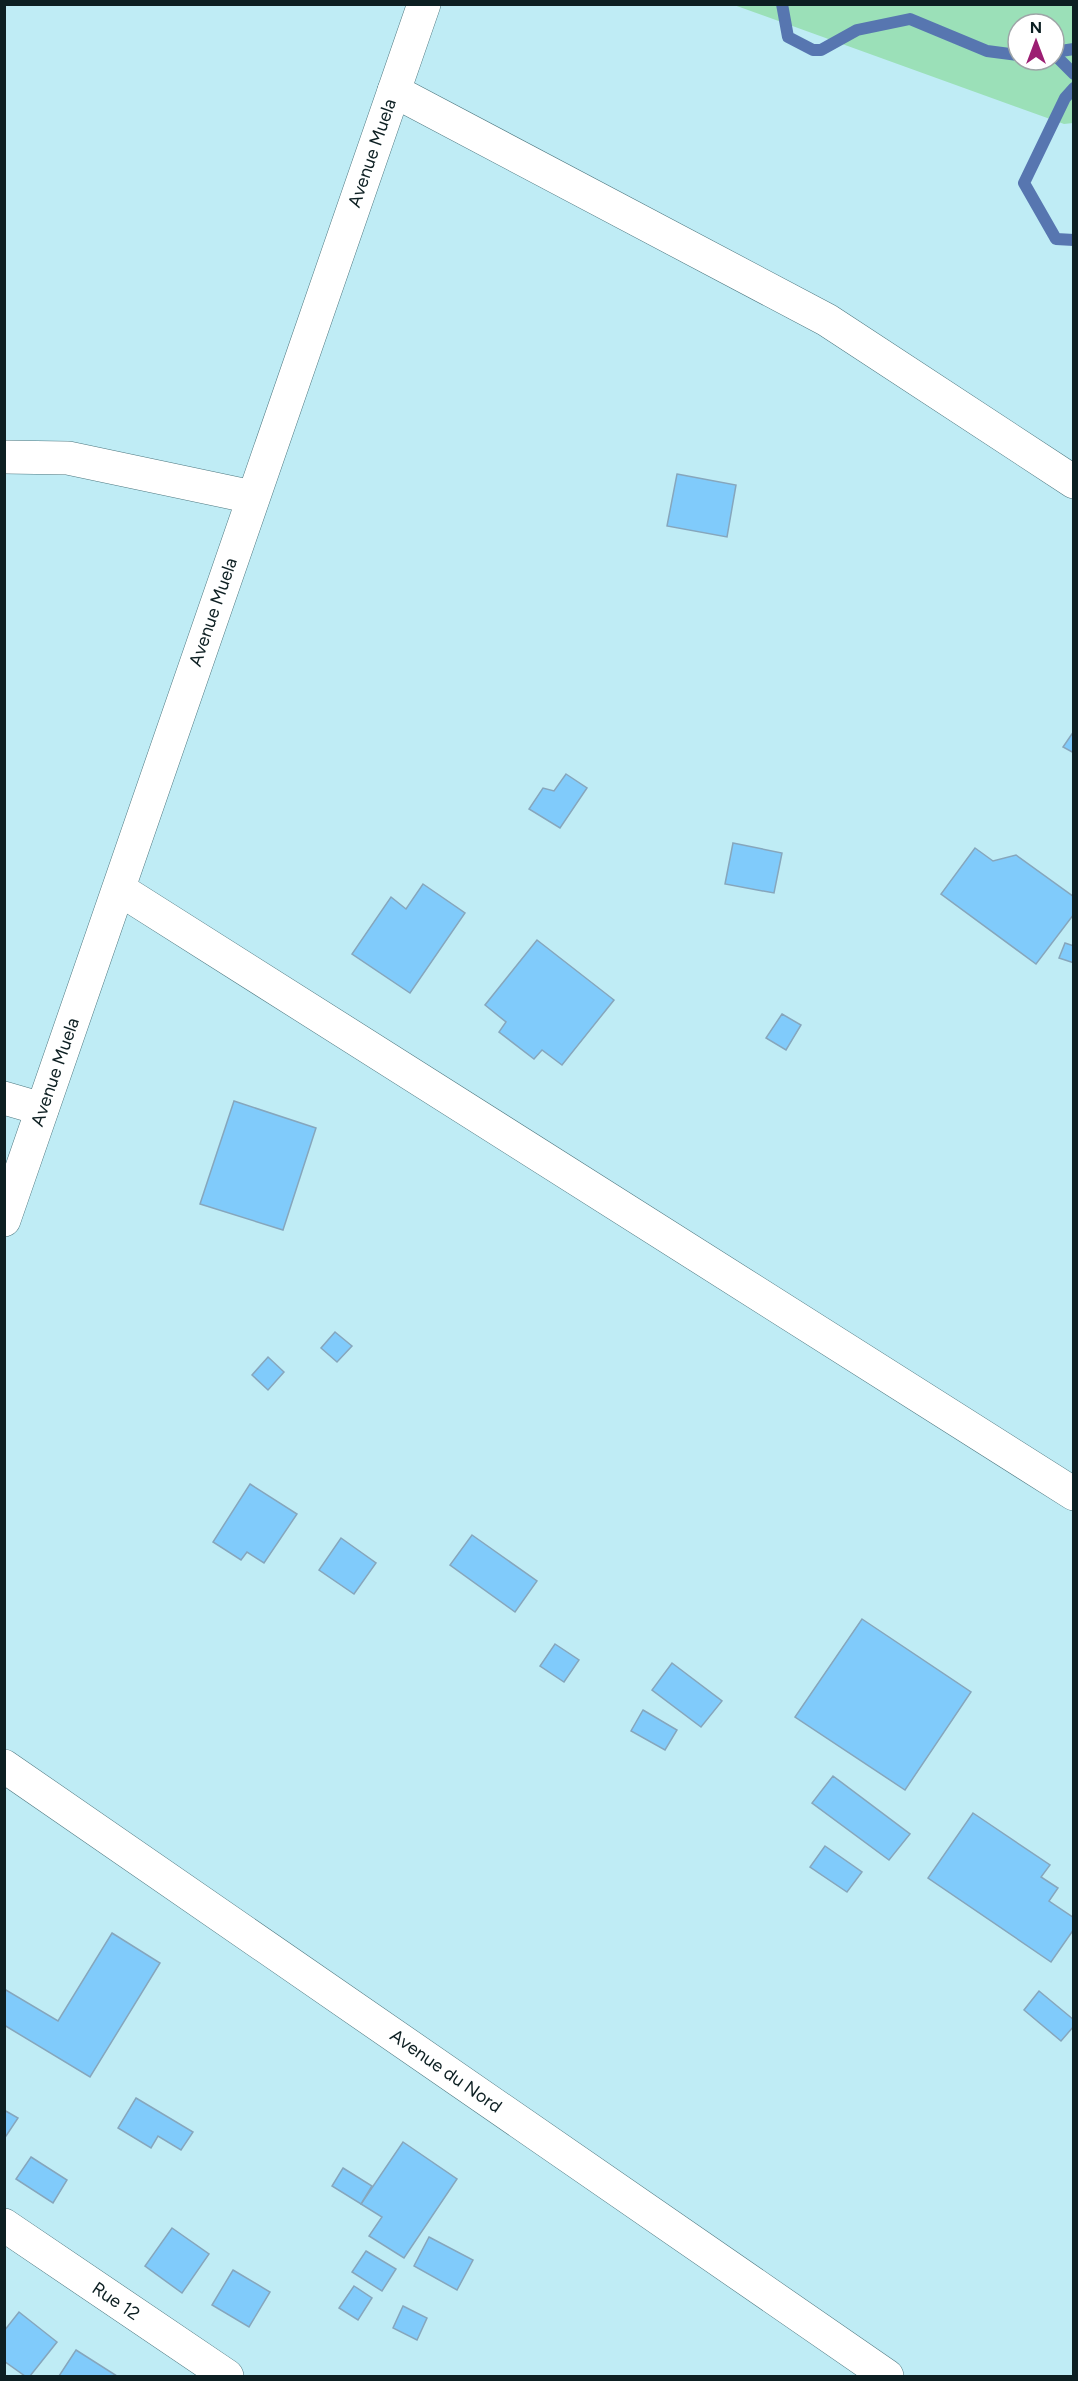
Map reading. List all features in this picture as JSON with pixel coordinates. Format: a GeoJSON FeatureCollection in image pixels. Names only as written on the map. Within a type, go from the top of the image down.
{"type":"FeatureCollection","features":[{"type":"Feature","properties":{"kind":"street","name":"Avenue Muela"},"geometry":{"type":"LineString","coordinates":[[4,1220],[424,4]]}},
{"type":"Feature","properties":{"kind":"street"},"geometry":{"type":"LineString","coordinates":[[394,91],[827,320],[1074,482]]}},
{"type":"Feature","properties":{"kind":"street"},"geometry":{"type":"LineString","coordinates":[[4,457],[68,458],[252,497]]}},
{"type":"Feature","properties":{"kind":"street"},"geometry":{"type":"LineString","coordinates":[[119,889],[1074,1494]]}},
{"type":"Feature","properties":{"kind":"street"},"geometry":{"type":"LineString","coordinates":[[4,1098],[42,1109]]}},
{"type":"Feature","properties":{"kind":"street","name":"Avenue du Nord"},"geometry":{"type":"LineString","coordinates":[[4,1766],[887,2376]]}},
{"type":"Feature","properties":{"kind":"street","name":"Rue 12"},"geometry":{"type":"LineString","coordinates":[[4,2225],[227,2376]]}},
{"type":"Feature","properties":{"kind":"green space"},"geometry":{"type":"Polygon","coordinates":[[[734,5],[1073,5],[1073,123],[1064,124],[734,5]]]}},
{"type":"Feature","properties":{"kind":"building"},"geometry":{"type":"Polygon","coordinates":[[[677,474],[736,485],[727,537],[667,526],[677,474]]]}},
{"type":"Feature","properties":{"kind":"building"},"geometry":{"type":"Polygon","coordinates":[[[1074,731],[1074,753],[1063,747],[1074,731]]]}},
{"type":"Feature","properties":{"kind":"building"},"geometry":{"type":"Polygon","coordinates":[[[566,774],[587,788],[560,828],[529,809],[543,788],[554,791],[566,774]]]}},
{"type":"Feature","properties":{"kind":"building"},"geometry":{"type":"Polygon","coordinates":[[[733,843],[782,853],[774,893],[725,884],[733,843]]]}},
{"type":"Feature","properties":{"kind":"building"},"geometry":{"type":"Polygon","coordinates":[[[975,848],[993,861],[1016,855],[1074,897],[1074,914],[1036,964],[941,894],[975,848]]]}},
{"type":"Feature","properties":{"kind":"building"},"geometry":{"type":"Polygon","coordinates":[[[423,884],[465,913],[410,993],[352,954],[391,897],[406,909],[423,884]]]}},
{"type":"Feature","properties":{"kind":"building"},"geometry":{"type":"Polygon","coordinates":[[[537,940],[614,1000],[562,1065],[542,1050],[534,1059],[499,1032],[506,1022],[485,1005],[537,940]]]}},
{"type":"Feature","properties":{"kind":"building"},"geometry":{"type":"Polygon","coordinates":[[[1065,943],[1074,946],[1074,963],[1059,958],[1065,943]]]}},
{"type":"Feature","properties":{"kind":"building"},"geometry":{"type":"Polygon","coordinates":[[[782,1014],[801,1025],[786,1050],[766,1038],[782,1014]]]}},
{"type":"Feature","properties":{"kind":"building"},"geometry":{"type":"Polygon","coordinates":[[[234,1101],[316,1128],[283,1230],[200,1204],[234,1101]]]}},
{"type":"Feature","properties":{"kind":"building"},"geometry":{"type":"Polygon","coordinates":[[[335,1332],[352,1346],[337,1362],[321,1348],[335,1332]]]}},
{"type":"Feature","properties":{"kind":"building"},"geometry":{"type":"Polygon","coordinates":[[[268,1357],[284,1372],[268,1390],[252,1375],[268,1357]]]}},
{"type":"Feature","properties":{"kind":"building"},"geometry":{"type":"Polygon","coordinates":[[[250,1484],[297,1514],[264,1563],[247,1552],[241,1560],[213,1542],[250,1484]]]}},
{"type":"Feature","properties":{"kind":"building"},"geometry":{"type":"Polygon","coordinates":[[[472,1535],[537,1581],[515,1612],[450,1565],[472,1535]]]}},
{"type":"Feature","properties":{"kind":"building"},"geometry":{"type":"Polygon","coordinates":[[[341,1538],[376,1563],[354,1594],[319,1570],[341,1538]]]}},
{"type":"Feature","properties":{"kind":"building"},"geometry":{"type":"Polygon","coordinates":[[[862,1619],[971,1692],[905,1790],[795,1717],[862,1619]]]}},
{"type":"Feature","properties":{"kind":"building"},"geometry":{"type":"Polygon","coordinates":[[[555,1644],[579,1660],[564,1682],[540,1666],[555,1644]]]}},
{"type":"Feature","properties":{"kind":"building"},"geometry":{"type":"Polygon","coordinates":[[[672,1663],[722,1701],[701,1727],[652,1690],[672,1663]]]}},
{"type":"Feature","properties":{"kind":"building"},"geometry":{"type":"Polygon","coordinates":[[[643,1710],[677,1730],[665,1750],[631,1731],[643,1710]]]}},
{"type":"Feature","properties":{"kind":"building"},"geometry":{"type":"Polygon","coordinates":[[[833,1776],[910,1834],[889,1860],[812,1803],[833,1776]]]}},
{"type":"Feature","properties":{"kind":"building"},"geometry":{"type":"Polygon","coordinates":[[[973,1813],[1050,1865],[1041,1877],[1058,1888],[1049,1901],[1074,1918],[1074,1929],[1051,1962],[928,1878],[973,1813]]]}},
{"type":"Feature","properties":{"kind":"building"},"geometry":{"type":"Polygon","coordinates":[[[825,1846],[862,1872],[847,1892],[810,1867],[825,1846]]]}},
{"type":"Feature","properties":{"kind":"building"},"geometry":{"type":"Polygon","coordinates":[[[112,1933],[160,1963],[90,2077],[4,2025],[4,1993],[6,1990],[58,2021],[112,1933]]]}},
{"type":"Feature","properties":{"kind":"building"},"geometry":{"type":"Polygon","coordinates":[[[1039,1991],[1074,2020],[1074,2026],[1061,2041],[1024,2010],[1039,1991]]]}},
{"type":"Feature","properties":{"kind":"building"},"geometry":{"type":"Polygon","coordinates":[[[136,2098],[193,2132],[181,2150],[158,2136],[151,2148],[118,2128],[136,2098]]]}},
{"type":"Feature","properties":{"kind":"building"},"geometry":{"type":"Polygon","coordinates":[[[4,2110],[18,2118],[4,2139],[4,2110]]]}},
{"type":"Feature","properties":{"kind":"building"},"geometry":{"type":"Polygon","coordinates":[[[403,2142],[457,2179],[404,2258],[369,2236],[382,2217],[361,2204],[403,2142]]]}},
{"type":"Feature","properties":{"kind":"building"},"geometry":{"type":"Polygon","coordinates":[[[31,2157],[67,2180],[53,2203],[16,2179],[31,2157]]]}},
{"type":"Feature","properties":{"kind":"building"},"geometry":{"type":"Polygon","coordinates":[[[343,2168],[372,2186],[361,2204],[332,2186],[343,2168]]]}},
{"type":"Feature","properties":{"kind":"building"},"geometry":{"type":"Polygon","coordinates":[[[172,2228],[209,2254],[182,2293],[145,2266],[172,2228]]]}},
{"type":"Feature","properties":{"kind":"building"},"geometry":{"type":"Polygon","coordinates":[[[429,2237],[473,2260],[457,2290],[414,2266],[429,2237]]]}},
{"type":"Feature","properties":{"kind":"building"},"geometry":{"type":"Polygon","coordinates":[[[366,2251],[396,2269],[382,2291],[352,2272],[366,2251]]]}},
{"type":"Feature","properties":{"kind":"building"},"geometry":{"type":"Polygon","coordinates":[[[233,2270],[270,2292],[249,2327],[212,2305],[233,2270]]]}},
{"type":"Feature","properties":{"kind":"building"},"geometry":{"type":"Polygon","coordinates":[[[354,2286],[372,2298],[358,2320],[339,2308],[354,2286]]]}},
{"type":"Feature","properties":{"kind":"building"},"geometry":{"type":"Polygon","coordinates":[[[403,2306],[427,2318],[417,2340],[393,2328],[403,2306]]]}},
{"type":"Feature","properties":{"kind":"building"},"geometry":{"type":"Polygon","coordinates":[[[19,2312],[57,2342],[30,2376],[25,2376],[4,2361],[4,2331],[19,2312]]]}},
{"type":"Feature","properties":{"kind":"building"},"geometry":{"type":"Polygon","coordinates":[[[76,2350],[117,2376],[59,2376],[76,2350]]]}},
{"type":"Feature","properties":{"kind":"waterway"},"geometry":{"type":"LineString","coordinates":[[782,4],[788,37],[813,50],[821,50],[857,30],[910,19],[987,51],[1006,53]]}},
{"type":"Feature","properties":{"kind":"waterway"},"geometry":{"type":"LineString","coordinates":[[1066,50],[1074,49]]}},
{"type":"Feature","properties":{"kind":"waterway"},"geometry":{"type":"LineString","coordinates":[[1066,66],[1074,74]]}},
{"type":"Feature","properties":{"kind":"waterway"},"geometry":{"type":"LineString","coordinates":[[1074,88],[1065,98],[1024,183],[1056,239],[1074,240]]}}]}
